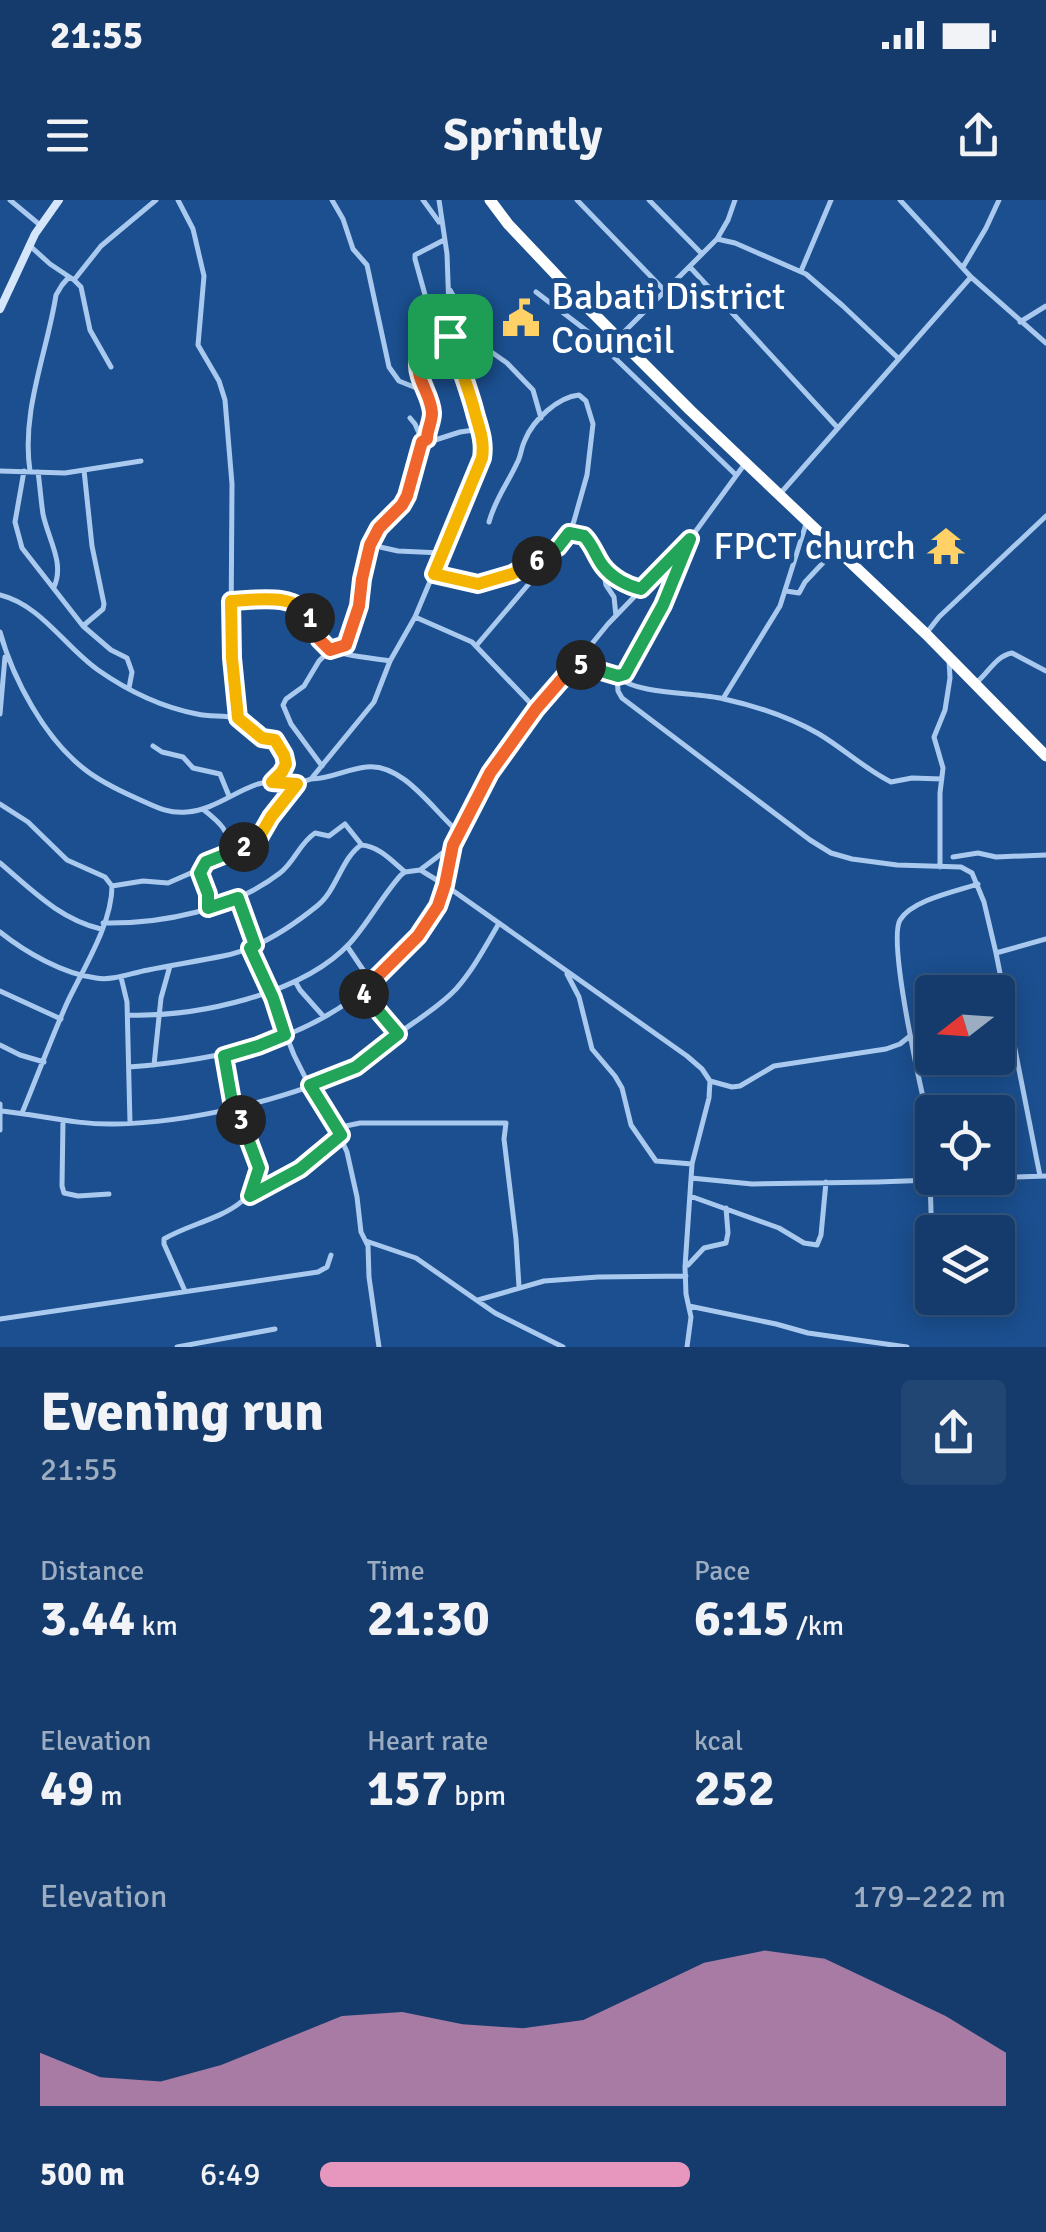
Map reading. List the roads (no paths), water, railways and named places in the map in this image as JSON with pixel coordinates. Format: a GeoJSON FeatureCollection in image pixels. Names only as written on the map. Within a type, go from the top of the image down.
{"type":"FeatureCollection","features":[{"type":"Feature","properties":{"kind":"highway"},"geometry":{"type":"LineString","coordinates":[[490,200],[548,267],[949,656],[1046,756]]}},
{"type":"Feature","properties":{"kind":"street"},"geometry":{"type":"LineString","coordinates":[[10,200],[40,225]]}},
{"type":"Feature","properties":{"kind":"street"},"geometry":{"type":"LineString","coordinates":[[0,309],[40,225],[60,200]]}},
{"type":"Feature","properties":{"kind":"street"},"geometry":{"type":"LineString","coordinates":[[54,588],[58,563],[30,472],[28,449],[35,384],[56,295],[101,246],[156,200]]}},
{"type":"Feature","properties":{"kind":"street"},"geometry":{"type":"LineString","coordinates":[[178,200],[193,229],[204,276],[198,344],[225,400],[232,484],[232,658],[238,718]]}},
{"type":"Feature","properties":{"kind":"street"},"geometry":{"type":"LineString","coordinates":[[332,200],[353,249],[368,265],[389,367],[399,381],[424,391]]}},
{"type":"Feature","properties":{"kind":"street"},"geometry":{"type":"LineString","coordinates":[[423,200],[441,224]]}},
{"type":"Feature","properties":{"kind":"street"},"geometry":{"type":"LineString","coordinates":[[311,779],[374,702],[390,661],[415,617],[482,458],[481,429],[450,336],[447,254],[439,200]]}},
{"type":"Feature","properties":{"kind":"street"},"geometry":{"type":"LineString","coordinates":[[577,200],[665,290]]}},
{"type":"Feature","properties":{"kind":"street"},"geometry":{"type":"LineString","coordinates":[[649,200],[702,254]]}},
{"type":"Feature","properties":{"kind":"street"},"geometry":{"type":"LineString","coordinates":[[801,271],[831,200]]}},
{"type":"Feature","properties":{"kind":"street"},"geometry":{"type":"LineString","coordinates":[[900,200],[972,277],[1046,343]]}},
{"type":"Feature","properties":{"kind":"street"},"geometry":{"type":"LineString","coordinates":[[962,267],[999,200]]}},
{"type":"Feature","properties":{"kind":"street"},"geometry":{"type":"LineString","coordinates":[[619,338],[717,238],[732,202]]}},
{"type":"Feature","properties":{"kind":"street"},"geometry":{"type":"LineString","coordinates":[[717,238],[801,271],[898,358]]}},
{"type":"Feature","properties":{"kind":"street"},"geometry":{"type":"LineString","coordinates":[[433,343],[415,255],[444,240]]}},
{"type":"Feature","properties":{"kind":"street"},"geometry":{"type":"LineString","coordinates":[[30,245],[72,278],[82,291],[94,340],[111,367]]}},
{"type":"Feature","properties":{"kind":"street"},"geometry":{"type":"LineString","coordinates":[[690,267],[837,426]]}},
{"type":"Feature","properties":{"kind":"street"},"geometry":{"type":"LineString","coordinates":[[779,495],[972,277]]}},
{"type":"Feature","properties":{"kind":"street"},"geometry":{"type":"LineString","coordinates":[[447,285],[480,344],[533,390],[541,418]]}},
{"type":"Feature","properties":{"kind":"street"},"geometry":{"type":"LineString","coordinates":[[536,292],[588,331],[736,475]]}},
{"type":"Feature","properties":{"kind":"street"},"geometry":{"type":"LineString","coordinates":[[1020,322],[1046,306]]}},
{"type":"Feature","properties":{"kind":"street"},"geometry":{"type":"LineString","coordinates":[[322,766],[291,724],[283,705],[286,698],[304,686],[330,650],[345,646],[359,606],[370,545],[379,528],[407,496],[425,441],[432,413],[418,374],[418,362],[433,343],[450,336]]}},
{"type":"Feature","properties":{"kind":"street"},"geometry":{"type":"LineString","coordinates":[[476,646],[569,533],[587,475],[593,424],[586,401],[580,395],[565,398],[541,418],[526,438],[489,522]]}},
{"type":"Feature","properties":{"kind":"street"},"geometry":{"type":"LineString","coordinates":[[410,418],[425,441]]}},
{"type":"Feature","properties":{"kind":"street"},"geometry":{"type":"LineString","coordinates":[[425,441],[481,429]]}},
{"type":"Feature","properties":{"kind":"street"},"geometry":{"type":"LineString","coordinates":[[0,471],[65,473],[141,462]]}},
{"type":"Feature","properties":{"kind":"street"},"geometry":{"type":"LineString","coordinates":[[128,1016],[192,1010],[270,993],[347,946],[396,880],[405,872],[420,870],[453,845],[490,773],[536,709],[616,616],[690,539],[745,462]]}},
{"type":"Feature","properties":{"kind":"street"},"geometry":{"type":"LineString","coordinates":[[83,626],[104,609],[84,470]]}},
{"type":"Feature","properties":{"kind":"street"},"geometry":{"type":"LineString","coordinates":[[30,472],[15,516],[18,536],[28,558],[83,626],[111,650],[128,658],[132,672],[129,688]]}},
{"type":"Feature","properties":{"kind":"street"},"geometry":{"type":"LineString","coordinates":[[926,634],[1046,516]]}},
{"type":"Feature","properties":{"kind":"street"},"geometry":{"type":"LineString","coordinates":[[723,698],[770,624],[786,590],[807,521]]}},
{"type":"Feature","properties":{"kind":"street"},"geometry":{"type":"LineString","coordinates":[[569,533],[588,539],[604,568],[627,586],[641,589]]}},
{"type":"Feature","properties":{"kind":"street"},"geometry":{"type":"LineString","coordinates":[[618,676],[628,670],[663,605],[690,539]]}},
{"type":"Feature","properties":{"kind":"street"},"geometry":{"type":"LineString","coordinates":[[370,545],[442,553]]}},
{"type":"Feature","properties":{"kind":"street"},"geometry":{"type":"LineString","coordinates":[[434,574],[481,583],[525,568],[558,547]]}},
{"type":"Feature","properties":{"kind":"street"},"geometry":{"type":"LineString","coordinates":[[786,590],[799,593],[836,548]]}},
{"type":"Feature","properties":{"kind":"street"},"geometry":{"type":"LineString","coordinates":[[604,568],[616,616]]}},
{"type":"Feature","properties":{"kind":"street"},"geometry":{"type":"LineString","coordinates":[[0,595],[30,609],[97,670],[153,702],[183,711],[238,718],[262,738],[275,740],[286,764],[272,782]]}},
{"type":"Feature","properties":{"kind":"street"},"geometry":{"type":"LineString","coordinates":[[231,601],[284,601],[300,606],[330,650],[390,661]]}},
{"type":"Feature","properties":{"kind":"street"},"geometry":{"type":"LineString","coordinates":[[415,617],[476,646],[536,709]]}},
{"type":"Feature","properties":{"kind":"street"},"geometry":{"type":"LineString","coordinates":[[0,632],[15,675],[58,742],[97,779],[155,808],[178,812],[204,810],[257,784],[297,784],[379,766],[415,788],[455,829],[438,906],[418,936],[362,992],[324,1018],[258,1046],[224,1056],[129,1067]]}},
{"type":"Feature","properties":{"kind":"street"},"geometry":{"type":"LineString","coordinates":[[0,714],[6,652]]}},
{"type":"Feature","properties":{"kind":"street"},"geometry":{"type":"LineString","coordinates":[[974,684],[1007,653],[1046,671]]}},
{"type":"Feature","properties":{"kind":"street"},"geometry":{"type":"LineString","coordinates":[[940,868],[942,766],[934,737],[945,710],[949,656]]}},
{"type":"Feature","properties":{"kind":"street"},"geometry":{"type":"LineString","coordinates":[[575,664],[618,676],[632,686],[723,698],[764,711],[818,733],[891,782],[905,778],[942,779]]}},
{"type":"Feature","properties":{"kind":"street"},"geometry":{"type":"LineString","coordinates":[[618,676],[617,688],[622,698],[832,853],[867,861],[968,870],[978,884],[996,953],[1043,1176],[1015,1177]]}},
{"type":"Feature","properties":{"kind":"street"},"geometry":{"type":"LineString","coordinates":[[153,746],[183,757],[194,768],[220,774],[229,796]]}},
{"type":"Feature","properties":{"kind":"street"},"geometry":{"type":"LineString","coordinates":[[112,886],[142,881],[168,884],[201,869],[206,862],[255,842],[297,784]]}},
{"type":"Feature","properties":{"kind":"street"},"geometry":{"type":"LineString","coordinates":[[0,804],[28,822],[67,860],[106,877],[112,886],[102,926],[22,1113]]}},
{"type":"Feature","properties":{"kind":"street"},"geometry":{"type":"LineString","coordinates":[[204,810],[228,836],[228,852]]}},
{"type":"Feature","properties":{"kind":"street"},"geometry":{"type":"LineString","coordinates":[[0,863],[54,908],[82,923],[102,926],[208,908],[238,898],[285,868],[300,844],[315,832],[330,836],[341,824],[361,845],[380,851],[405,872]]}},
{"type":"Feature","properties":{"kind":"street"},"geometry":{"type":"LineString","coordinates":[[0,932],[32,953],[98,979],[225,956],[253,946],[319,904],[361,845]]}},
{"type":"Feature","properties":{"kind":"street"},"geometry":{"type":"LineString","coordinates":[[941,849],[961,867]]}},
{"type":"Feature","properties":{"kind":"street"},"geometry":{"type":"LineString","coordinates":[[953,857],[978,852],[996,857],[1046,854]]}},
{"type":"Feature","properties":{"kind":"street"},"geometry":{"type":"LineString","coordinates":[[201,869],[208,908]]}},
{"type":"Feature","properties":{"kind":"street"},"geometry":{"type":"LineString","coordinates":[[420,870],[687,1056],[710,1081],[692,1164],[686,1267],[691,1326],[687,1347]]}},
{"type":"Feature","properties":{"kind":"street"},"geometry":{"type":"LineString","coordinates":[[923,1095],[898,954],[898,924],[920,905],[978,884]]}},
{"type":"Feature","properties":{"kind":"street"},"geometry":{"type":"LineString","coordinates":[[238,898],[285,1035],[341,1135],[366,1242],[379,1347]]}},
{"type":"Feature","properties":{"kind":"street"},"geometry":{"type":"LineString","coordinates":[[0,1130],[1,1108],[62,1120],[130,1123],[194,1116],[310,1085],[356,1067],[458,987],[498,924]]}},
{"type":"Feature","properties":{"kind":"street"},"geometry":{"type":"LineString","coordinates":[[996,953],[1046,940]]}},
{"type":"Feature","properties":{"kind":"street"},"geometry":{"type":"LineString","coordinates":[[347,946],[372,983]]}},
{"type":"Feature","properties":{"kind":"street"},"geometry":{"type":"LineString","coordinates":[[154,1065],[159,1014],[170,966]]}},
{"type":"Feature","properties":{"kind":"street"},"geometry":{"type":"LineString","coordinates":[[566,972],[579,997],[592,1049],[620,1083],[639,1140],[656,1161],[692,1164]]}},
{"type":"Feature","properties":{"kind":"street"},"geometry":{"type":"LineString","coordinates":[[121,977],[128,1016],[130,1123]]}},
{"type":"Feature","properties":{"kind":"street"},"geometry":{"type":"LineString","coordinates":[[295,981],[324,1018]]}},
{"type":"Feature","properties":{"kind":"street"},"geometry":{"type":"LineString","coordinates":[[0,991],[61,1018]]}},
{"type":"Feature","properties":{"kind":"street"},"geometry":{"type":"LineString","coordinates":[[362,992],[398,1034]]}},
{"type":"Feature","properties":{"kind":"street"},"geometry":{"type":"LineString","coordinates":[[710,1081],[740,1086],[774,1066],[886,1049],[910,1036]]}},
{"type":"Feature","properties":{"kind":"street"},"geometry":{"type":"LineString","coordinates":[[0,1045],[44,1062]]}},
{"type":"Feature","properties":{"kind":"street"},"geometry":{"type":"LineString","coordinates":[[224,1056],[232,1108],[240,1118],[259,1168],[250,1196]]}},
{"type":"Feature","properties":{"kind":"street"},"geometry":{"type":"LineString","coordinates":[[62,1120],[64,1192],[78,1196],[109,1194]]}},
{"type":"Feature","properties":{"kind":"street"},"geometry":{"type":"LineString","coordinates":[[336,1128],[360,1123],[506,1123],[504,1140],[519,1287]]}},
{"type":"Feature","properties":{"kind":"street"},"geometry":{"type":"LineString","coordinates":[[186,1292],[164,1238],[232,1208],[300,1169],[341,1135]]}},
{"type":"Feature","properties":{"kind":"street"},"geometry":{"type":"LineString","coordinates":[[691,1178],[752,1184],[915,1180]]}},
{"type":"Feature","properties":{"kind":"street"},"geometry":{"type":"LineString","coordinates":[[690,1196],[779,1228],[804,1243],[818,1245],[826,1182]]}},
{"type":"Feature","properties":{"kind":"street"},"geometry":{"type":"LineString","coordinates":[[686,1267],[704,1248],[726,1243],[726,1208]]}},
{"type":"Feature","properties":{"kind":"street"},"geometry":{"type":"LineString","coordinates":[[366,1242],[416,1258],[495,1313],[562,1347]]}},
{"type":"Feature","properties":{"kind":"street"},"geometry":{"type":"LineString","coordinates":[[0,1319],[318,1272],[327,1267],[331,1254]]}},
{"type":"Feature","properties":{"kind":"street"},"geometry":{"type":"LineString","coordinates":[[478,1300],[519,1287],[575,1278],[686,1276]]}},
{"type":"Feature","properties":{"kind":"street"},"geometry":{"type":"LineString","coordinates":[[689,1306],[812,1334],[907,1347]]}},
{"type":"Feature","properties":{"kind":"street"},"geometry":{"type":"LineString","coordinates":[[177,1347],[275,1329]]}},
{"type":"Feature","properties":{"kind":"street"},"geometry":{"type":"LineString","coordinates":[[811,1347],[812,1334]]}},
{"type":"Feature","properties":{"kind":"place","name":"Babati District Council"},"geometry":{"type":"Point","coordinates":[521,318]}},
{"type":"Feature","properties":{"kind":"place","name":"FPCT church"},"geometry":{"type":"Point","coordinates":[946,546]}}]}
